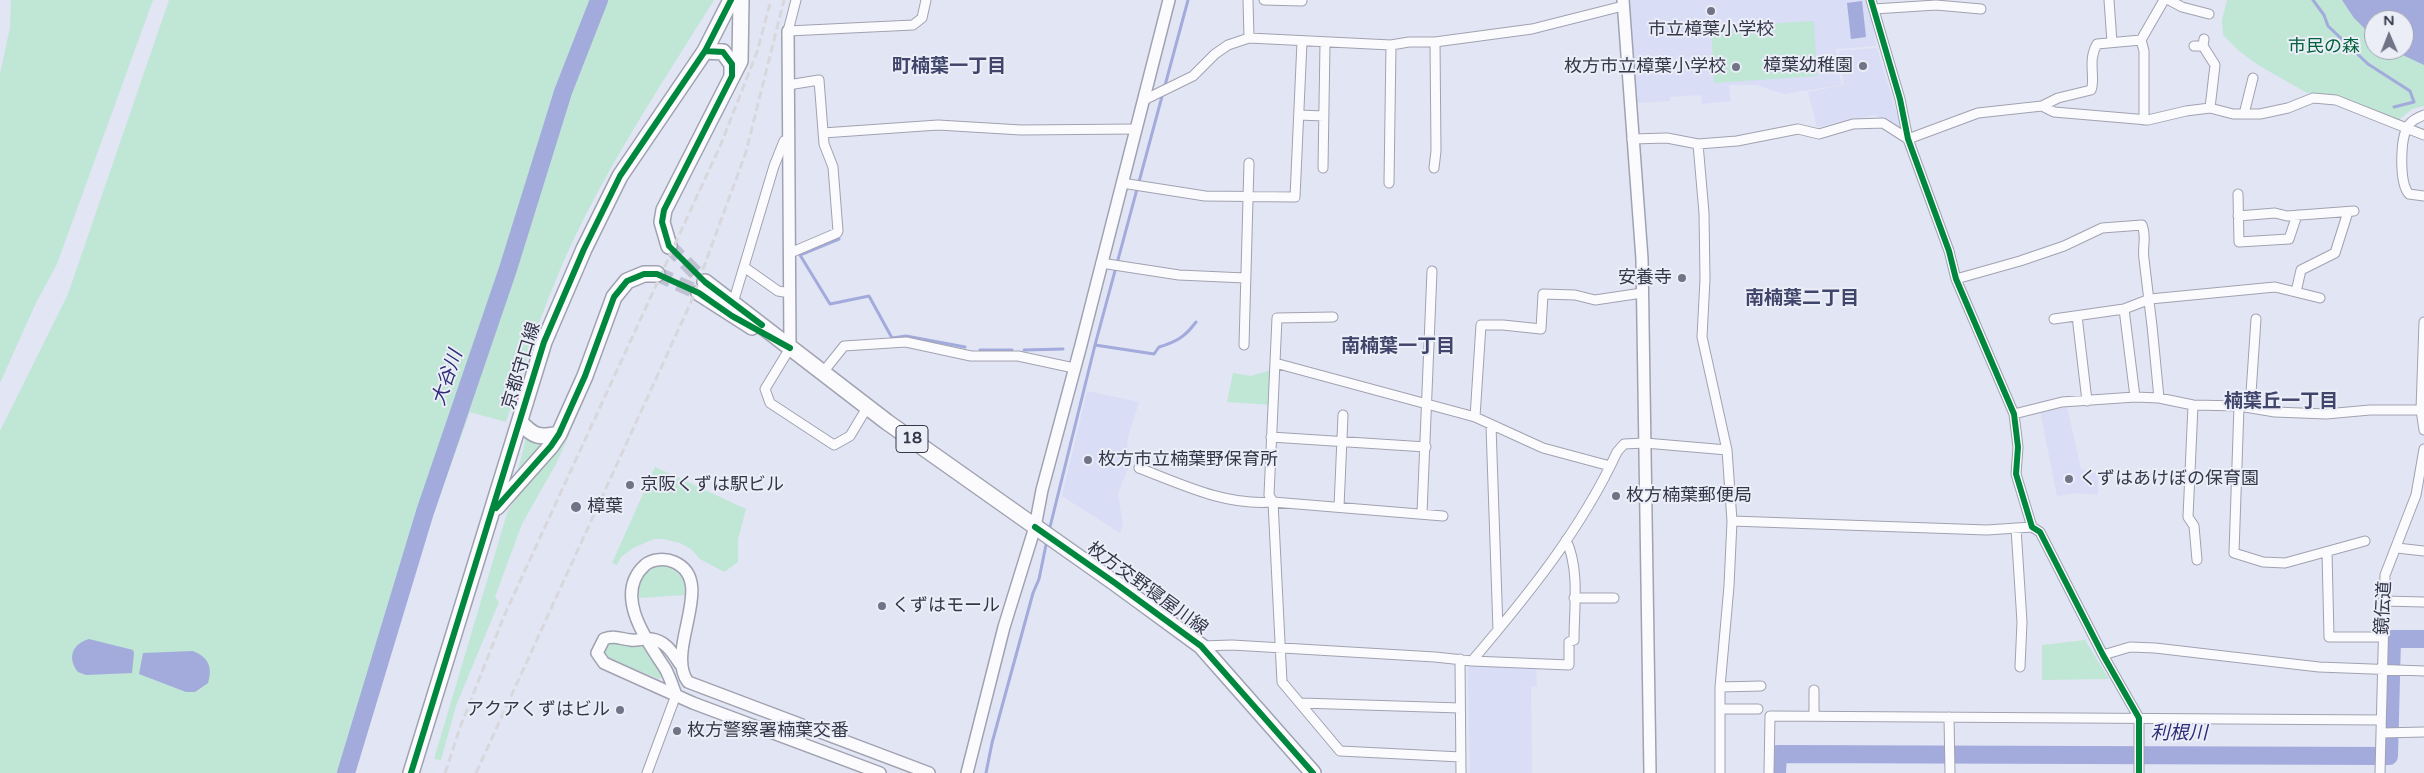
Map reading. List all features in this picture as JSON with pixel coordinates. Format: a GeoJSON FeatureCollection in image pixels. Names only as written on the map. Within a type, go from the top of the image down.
{"type":"FeatureCollection","features":[{"type":"Feature","properties":{"kind":"main road","name":"京都守口線"},"geometry":{"type":"LineString","coordinates":[[411,773],[544,342],[588,241],[620,176],[706,51],[731,0]]}},
{"type":"Feature","properties":{"kind":"main road"},"geometry":{"type":"LineString","coordinates":[[669,246],[662,222],[664,210],[740,60],[741,0]]}},
{"type":"Feature","properties":{"kind":"main road"},"geometry":{"type":"LineString","coordinates":[[706,51],[723,52],[732,64],[732,76]]}},
{"type":"Feature","properties":{"kind":"main road"},"geometry":{"type":"LineString","coordinates":[[493,512],[551,446],[559,434],[585,376],[614,297],[627,281],[644,274],[657,274]]}},
{"type":"Feature","properties":{"kind":"main road","name":"枚方交野寝屋川線"},"geometry":{"type":"LineString","coordinates":[[790,348],[732,316],[702,288],[733,303],[868,406],[1035,527],[1115,582],[1201,646],[1313,773]]}},
{"type":"Feature","properties":{"kind":"main road"},"geometry":{"type":"LineString","coordinates":[[520,422],[530,432],[542,437],[559,434]]}},
{"type":"Feature","properties":{"kind":"street"},"geometry":{"type":"LineString","coordinates":[[796,0],[788,31],[790,348],[765,389],[770,403],[834,445],[850,436],[868,406]]}},
{"type":"Feature","properties":{"kind":"street"},"geometry":{"type":"LineString","coordinates":[[788,31],[913,25],[922,18],[926,0]]}},
{"type":"Feature","properties":{"kind":"street"},"geometry":{"type":"LineString","coordinates":[[967,773],[1004,627],[1035,527],[1042,490],[1169,0]]}},
{"type":"Feature","properties":{"kind":"street"},"geometry":{"type":"LineString","coordinates":[[1248,0],[1249,38]]}},
{"type":"Feature","properties":{"kind":"street"},"geometry":{"type":"LineString","coordinates":[[1264,0],[1302,1]]}},
{"type":"Feature","properties":{"kind":"street"},"geometry":{"type":"LineString","coordinates":[[2108,0],[2112,42]]}},
{"type":"Feature","properties":{"kind":"street"},"geometry":{"type":"LineString","coordinates":[[2144,120],[2144,51],[2141,40],[2164,0]]}},
{"type":"Feature","properties":{"kind":"street"},"geometry":{"type":"LineString","coordinates":[[2169,0],[2182,7],[2209,14]]}},
{"type":"Feature","properties":{"kind":"street"},"geometry":{"type":"LineString","coordinates":[[1144,100],[1193,76],[1215,54],[1228,45],[1249,38],[1391,45],[1409,42],[1435,42],[1532,29],[1623,3],[1632,139],[1639,209],[1642,293],[1650,773]]}},
{"type":"Feature","properties":{"kind":"street"},"geometry":{"type":"LineString","coordinates":[[1981,9],[1960,3],[1936,5],[1872,4],[1900,99],[1908,139],[1949,251],[1956,279],[2014,414],[2018,447],[2016,474],[2032,527]]}},
{"type":"Feature","properties":{"kind":"street"},"geometry":{"type":"LineString","coordinates":[[1908,139],[1978,112],[2042,106],[2058,98],[2091,90],[2093,86],[2090,70],[2093,50],[2097,44],[2141,40]]}},
{"type":"Feature","properties":{"kind":"street"},"geometry":{"type":"LineString","coordinates":[[1122,183],[1205,196],[1295,197],[1302,42]]}},
{"type":"Feature","properties":{"kind":"street"},"geometry":{"type":"LineString","coordinates":[[1434,168],[1436,151],[1435,42]]}},
{"type":"Feature","properties":{"kind":"street"},"geometry":{"type":"LineString","coordinates":[[1323,168],[1325,43]]}},
{"type":"Feature","properties":{"kind":"street"},"geometry":{"type":"LineString","coordinates":[[2200,44],[2215,65],[2210,108]]}},
{"type":"Feature","properties":{"kind":"street"},"geometry":{"type":"LineString","coordinates":[[1389,183],[1391,45]]}},
{"type":"Feature","properties":{"kind":"street"},"geometry":{"type":"LineString","coordinates":[[2244,114],[2252,78]]}},
{"type":"Feature","properties":{"kind":"street"},"geometry":{"type":"LineString","coordinates":[[788,85],[819,80],[824,144],[833,167],[838,230],[837,234],[790,254]]}},
{"type":"Feature","properties":{"kind":"street"},"geometry":{"type":"LineString","coordinates":[[2042,106],[2054,112],[2144,120],[2186,110],[2210,108],[2233,114],[2260,114],[2288,108],[2313,98],[2336,100],[2424,135]]}},
{"type":"Feature","properties":{"kind":"street"},"geometry":{"type":"LineString","coordinates":[[1299,115],[1324,116]]}},
{"type":"Feature","properties":{"kind":"street"},"geometry":{"type":"LineString","coordinates":[[2424,115],[2414,119],[2407,127],[2402,152],[2402,182],[2404,189],[2409,194],[2424,196]]}},
{"type":"Feature","properties":{"kind":"street"},"geometry":{"type":"LineString","coordinates":[[1632,139],[1667,138],[1698,144],[1737,141],[1798,129],[1819,134],[1853,124],[1876,123],[1883,123],[1908,139]]}},
{"type":"Feature","properties":{"kind":"street"},"geometry":{"type":"LineString","coordinates":[[824,134],[938,125],[1021,130],[1136,129]]}},
{"type":"Feature","properties":{"kind":"street"},"geometry":{"type":"LineString","coordinates":[[733,303],[774,166],[784,141],[789,140]]}},
{"type":"Feature","properties":{"kind":"street"},"geometry":{"type":"LineString","coordinates":[[1698,144],[1704,222],[1705,279],[1702,337],[1727,450],[1732,521],[1720,687],[1720,773]]}},
{"type":"Feature","properties":{"kind":"street"},"geometry":{"type":"LineString","coordinates":[[1244,345],[1249,164]]}},
{"type":"Feature","properties":{"kind":"street"},"geometry":{"type":"LineString","coordinates":[[2238,194],[2239,242],[2288,239],[2297,215]]}},
{"type":"Feature","properties":{"kind":"street"},"geometry":{"type":"LineString","coordinates":[[2238,216],[2275,213],[2287,216],[2351,211],[2335,253],[2301,270],[2296,292]]}},
{"type":"Feature","properties":{"kind":"street"},"geometry":{"type":"LineString","coordinates":[[1956,279],[2020,262],[2064,246],[2102,228],[2142,225],[2146,234],[2144,256],[2159,398]]}},
{"type":"Feature","properties":{"kind":"street"},"geometry":{"type":"LineString","coordinates":[[1101,263],[1179,275],[1246,278]]}},
{"type":"Feature","properties":{"kind":"street"},"geometry":{"type":"LineString","coordinates":[[744,267],[778,291],[790,293]]}},
{"type":"Feature","properties":{"kind":"street"},"geometry":{"type":"LineString","coordinates":[[1422,513],[1432,271]]}},
{"type":"Feature","properties":{"kind":"street"},"geometry":{"type":"LineString","coordinates":[[2054,319],[2124,309],[2150,300],[2275,287],[2320,298]]}},
{"type":"Feature","properties":{"kind":"street"},"geometry":{"type":"LineString","coordinates":[[1475,417],[1481,325],[1541,329],[1543,294],[1575,295],[1595,300],[1642,293]]}},
{"type":"Feature","properties":{"kind":"street"},"geometry":{"type":"LineString","coordinates":[[2124,309],[2135,397]]}},
{"type":"Feature","properties":{"kind":"street"},"geometry":{"type":"LineString","coordinates":[[2077,316],[2087,401]]}},
{"type":"Feature","properties":{"kind":"street"},"geometry":{"type":"LineString","coordinates":[[1333,317],[1277,318],[1268,495],[1273,502],[1282,682],[1340,751],[1461,757]]}},
{"type":"Feature","properties":{"kind":"street"},"geometry":{"type":"LineString","coordinates":[[2250,408],[2256,318]]}},
{"type":"Feature","properties":{"kind":"street"},"geometry":{"type":"LineString","coordinates":[[2424,322],[2424,430]]}},
{"type":"Feature","properties":{"kind":"street"},"geometry":{"type":"LineString","coordinates":[[824,372],[844,346],[906,342],[970,356],[1018,356],[1074,368]]}},
{"type":"Feature","properties":{"kind":"street"},"geometry":{"type":"LineString","coordinates":[[1275,363],[1475,417],[1491,426],[1543,448],[1610,466]]}},
{"type":"Feature","properties":{"kind":"street"},"geometry":{"type":"LineString","coordinates":[[2014,414],[2062,402],[2135,397],[2159,398],[2193,405],[2239,406],[2275,412],[2326,414],[2370,410],[2423,410]]}},
{"type":"Feature","properties":{"kind":"street"},"geometry":{"type":"LineString","coordinates":[[2193,405],[2188,517],[2194,526],[2193,550],[2198,560]]}},
{"type":"Feature","properties":{"kind":"street"},"geometry":{"type":"LineString","coordinates":[[2239,406],[2234,553],[2262,562],[2285,563],[2366,541]]}},
{"type":"Feature","properties":{"kind":"street"},"geometry":{"type":"LineString","coordinates":[[1339,507],[1343,415]]}},
{"type":"Feature","properties":{"kind":"street"},"geometry":{"type":"LineString","coordinates":[[1491,426],[1498,630]]}},
{"type":"Feature","properties":{"kind":"street"},"geometry":{"type":"LineString","coordinates":[[1271,437],[1426,448]]}},
{"type":"Feature","properties":{"kind":"street"},"geometry":{"type":"LineString","coordinates":[[1472,661],[1523,601],[1566,540],[1617,452],[1624,444],[1645,443],[1727,450]]}},
{"type":"Feature","properties":{"kind":"street","name":"鏡伝道"},"geometry":{"type":"LineString","coordinates":[[2380,773],[2385,575],[2416,495],[2424,450]]}},
{"type":"Feature","properties":{"kind":"street"},"geometry":{"type":"LineString","coordinates":[[1139,468],[1181,486],[1222,498],[1253,504],[1273,502],[1443,516]]}},
{"type":"Feature","properties":{"kind":"street"},"geometry":{"type":"LineString","coordinates":[[1732,521],[1987,530],[2032,527],[2040,532],[2103,655],[2139,718],[2139,773]]}},
{"type":"Feature","properties":{"kind":"street"},"geometry":{"type":"LineString","coordinates":[[2016,528],[2022,622],[2020,667]]}},
{"type":"Feature","properties":{"kind":"street"},"geometry":{"type":"LineString","coordinates":[[1201,646],[1232,645],[1472,661],[1570,665],[1569,642],[1574,640],[1574,598],[1572,553],[1566,540]]}},
{"type":"Feature","properties":{"kind":"street"},"geometry":{"type":"LineString","coordinates":[[2397,548],[2424,551]]}},
{"type":"Feature","properties":{"kind":"street"},"geometry":{"type":"LineString","coordinates":[[2327,552],[2329,637],[2382,637]]}},
{"type":"Feature","properties":{"kind":"street"},"geometry":{"type":"LineString","coordinates":[[647,773],[676,695],[667,672],[647,639],[631,601],[632,585],[639,570],[647,562],[657,560],[674,562],[687,575],[692,592],[680,664]]}},
{"type":"Feature","properties":{"kind":"street"},"geometry":{"type":"LineString","coordinates":[[1574,598],[1614,598]]}},
{"type":"Feature","properties":{"kind":"street"},"geometry":{"type":"LineString","coordinates":[[2383,601],[2424,602]]}},
{"type":"Feature","properties":{"kind":"street"},"geometry":{"type":"LineString","coordinates":[[880,773],[676,695],[604,663],[598,656],[598,648],[604,640],[612,636],[636,641],[647,639],[662,642],[669,647],[680,664],[683,675],[688,682],[698,687],[929,773]]}},
{"type":"Feature","properties":{"kind":"street"},"geometry":{"type":"LineString","coordinates":[[2103,655],[2130,648],[2155,648],[2319,667],[2424,671]]}},
{"type":"Feature","properties":{"kind":"street"},"geometry":{"type":"LineString","coordinates":[[1460,659],[1461,773]]}},
{"type":"Feature","properties":{"kind":"street"},"geometry":{"type":"LineString","coordinates":[[1720,687],[1761,686]]}},
{"type":"Feature","properties":{"kind":"street"},"geometry":{"type":"LineString","coordinates":[[1814,690],[1814,716]]}},
{"type":"Feature","properties":{"kind":"street"},"geometry":{"type":"LineString","coordinates":[[1301,703],[1460,708]]}},
{"type":"Feature","properties":{"kind":"street"},"geometry":{"type":"LineString","coordinates":[[1720,709],[1758,709]]}},
{"type":"Feature","properties":{"kind":"street"},"geometry":{"type":"LineString","coordinates":[[1769,773],[1770,716],[2381,720]]}},
{"type":"Feature","properties":{"kind":"street"},"geometry":{"type":"LineString","coordinates":[[1949,717],[1950,773]]}},
{"type":"Feature","properties":{"kind":"street"},"geometry":{"type":"LineString","coordinates":[[2381,733],[2424,732]]}},
{"type":"Feature","properties":{"kind":"shaded area","name":"枚方市立樟葉小学校"},"geometry":{"type":"Polygon","coordinates":[[[1627,0],[1867,0],[1871,8],[1876,46],[1836,49],[1841,85],[1784,94],[1756,85],[1729,85],[1731,101],[1702,104],[1701,95],[1670,97],[1670,101],[1636,103],[1627,0]]]}},
{"type":"Feature","properties":{"kind":"shaded area"},"geometry":{"type":"Polygon","coordinates":[[[1877,48],[1901,128],[1875,115],[1817,127],[1808,92],[1844,85],[1839,51],[1877,48]]]}},
{"type":"Feature","properties":{"kind":"shaded area"},"geometry":{"type":"Polygon","coordinates":[[[1087,391],[1139,402],[1127,441],[1129,466],[1118,493],[1123,526],[1120,533],[1062,496],[1087,391]]]}},
{"type":"Feature","properties":{"kind":"shaded area"},"geometry":{"type":"Polygon","coordinates":[[[2067,407],[2081,469],[2098,474],[2098,495],[2078,493],[2057,496],[2040,411],[2067,407]]]}},
{"type":"Feature","properties":{"kind":"shaded area"},"geometry":{"type":"Polygon","coordinates":[[[1536,665],[1537,686],[1531,687],[1532,773],[1470,773],[1468,666],[1536,665]]]}},
{"type":"Feature","properties":{"kind":"green space"},"geometry":{"type":"Polygon","coordinates":[[[11,0],[153,0],[57,264],[36,303],[0,383],[0,74],[10,27],[11,0]]]}},
{"type":"Feature","properties":{"kind":"green space"},"geometry":{"type":"Polygon","coordinates":[[[169,0],[714,0],[627,140],[587,213],[546,304],[506,422],[470,412],[430,523],[415,520],[337,773],[0,773],[0,431],[68,294],[169,0]]]}},
{"type":"Feature","properties":{"kind":"green space","name":"市民の森"},"geometry":{"type":"Polygon","coordinates":[[[2227,0],[2424,0],[2424,106],[2412,109],[2399,120],[2333,95],[2307,93],[2258,65],[2239,51],[2223,35],[2222,20],[2227,0]]]}},
{"type":"Feature","properties":{"kind":"green space"},"geometry":{"type":"Polygon","coordinates":[[[1814,21],[1817,76],[1714,83],[1711,27],[1814,21]]]}},
{"type":"Feature","properties":{"kind":"green space"},"geometry":{"type":"Polygon","coordinates":[[[1274,369],[1273,405],[1227,402],[1233,373],[1251,376],[1274,369]]]}},
{"type":"Feature","properties":{"kind":"green space"},"geometry":{"type":"Polygon","coordinates":[[[573,409],[569,435],[556,464],[522,524],[495,597],[499,602],[456,706],[441,760],[434,759],[508,510],[564,434],[573,409]]]}},
{"type":"Feature","properties":{"kind":"green space"},"geometry":{"type":"Polygon","coordinates":[[[526,438],[545,441],[515,481],[526,438]]]}},
{"type":"Feature","properties":{"kind":"green space"},"geometry":{"type":"Polygon","coordinates":[[[655,467],[746,509],[738,539],[738,562],[724,572],[700,559],[691,549],[680,543],[654,539],[633,548],[621,557],[617,565],[612,563],[655,467]]]}},
{"type":"Feature","properties":{"kind":"green space"},"geometry":{"type":"Polygon","coordinates":[[[661,566],[671,569],[680,575],[685,584],[686,595],[639,598],[637,586],[644,575],[652,568],[661,566]]]}},
{"type":"Feature","properties":{"kind":"green space"},"geometry":{"type":"Polygon","coordinates":[[[616,640],[626,646],[643,647],[662,672],[662,677],[659,679],[606,657],[603,652],[606,643],[616,640]]]}},
{"type":"Feature","properties":{"kind":"green space"},"geometry":{"type":"Polygon","coordinates":[[[2085,640],[2109,679],[2042,680],[2042,645],[2085,640]]]}},
{"type":"Feature","properties":{"kind":"water"},"geometry":{"type":"Polygon","coordinates":[[[2342,0],[2424,0],[2424,65],[2413,60],[2414,10],[2364,10],[2364,28],[2354,18],[2342,0]]]}},
{"type":"Feature","properties":{"kind":"water"},"geometry":{"type":"Polygon","coordinates":[[[1862,1],[1866,37],[1851,39],[1847,3],[1862,1]]]}},
{"type":"Feature","properties":{"kind":"water"},"geometry":{"type":"Polygon","coordinates":[[[89,639],[133,650],[132,673],[86,675],[78,672],[73,662],[73,652],[79,644],[89,639]]]}},
{"type":"Feature","properties":{"kind":"water"},"geometry":{"type":"Polygon","coordinates":[[[193,651],[206,660],[210,672],[208,683],[195,692],[186,692],[139,674],[143,653],[193,651]]]}},
{"type":"Feature","properties":{"kind":"waterway","name":"大谷川"},"geometry":{"type":"LineString","coordinates":[[346,773],[425,512],[508,269],[563,92],[599,0]]}},
{"type":"Feature","properties":{"kind":"waterway"},"geometry":{"type":"LineString","coordinates":[[1049,531],[1095,345],[1188,0]]}},
{"type":"Feature","properties":{"kind":"waterway"},"geometry":{"type":"LineString","coordinates":[[2313,0],[2324,15],[2328,26],[2368,64],[2410,91],[2414,102],[2394,107]]}},
{"type":"Feature","properties":{"kind":"waterway"},"geometry":{"type":"LineString","coordinates":[[839,239],[800,255],[830,304],[869,296],[892,338],[906,336],[965,347]]}},
{"type":"Feature","properties":{"kind":"waterway"},"geometry":{"type":"LineString","coordinates":[[1095,345],[1154,354],[1159,347],[1175,341],[1188,332],[1196,322]]}},
{"type":"Feature","properties":{"kind":"waterway"},"geometry":{"type":"LineString","coordinates":[[1024,350],[1063,349]]}},
{"type":"Feature","properties":{"kind":"waterway"},"geometry":{"type":"LineString","coordinates":[[980,350],[1012,350]]}},
{"type":"Feature","properties":{"kind":"waterway"},"geometry":{"type":"LineString","coordinates":[[986,773],[992,743],[1033,593],[1039,579],[1047,540]]}},
{"type":"Feature","properties":{"kind":"waterway","name":"利根川"},"geometry":{"type":"LineString","coordinates":[[1777,773],[1778,754],[2389,756],[2392,639],[2424,639]]}},
{"type":"Feature","properties":{"kind":"tunnel"},"geometry":{"type":"LineString","coordinates":[[669,246],[705,282]]}},
{"type":"Feature","properties":{"kind":"tunnel"},"geometry":{"type":"LineString","coordinates":[[657,274],[699,293]]}},
{"type":"Feature","properties":{"kind":"railway"},"geometry":{"type":"LineString","coordinates":[[445,773],[461,725],[504,616],[721,144],[757,52],[771,0]]}},
{"type":"Feature","properties":{"kind":"railway"},"geometry":{"type":"LineString","coordinates":[[476,773],[691,302],[746,152],[784,0]]}},
{"type":"Feature","properties":{"kind":"cycle path"},"geometry":{"type":"LineString","coordinates":[[411,773],[544,342],[584,249],[620,176],[705,51],[731,0]]}},
{"type":"Feature","properties":{"kind":"cycle path"},"geometry":{"type":"LineString","coordinates":[[1871,0],[1900,99],[1908,139],[1949,251],[1956,279],[2014,414],[2018,447],[2016,474],[2032,527],[2040,532],[2103,655],[2139,718],[2139,773]]}},
{"type":"Feature","properties":{"kind":"cycle path"},"geometry":{"type":"LineString","coordinates":[[705,51],[723,52],[732,64],[732,76],[664,210],[662,222],[669,246],[705,282],[762,325]]}},
{"type":"Feature","properties":{"kind":"cycle path"},"geometry":{"type":"LineString","coordinates":[[496,508],[551,446],[559,434],[585,376],[614,297],[627,281],[644,274],[657,274],[699,293],[732,316],[790,348]]}},
{"type":"Feature","properties":{"kind":"cycle path"},"geometry":{"type":"LineString","coordinates":[[1035,527],[1201,646],[1313,773]]}},
{"type":"Feature","properties":{"kind":"place","name":"市立樟葉小学校"},"geometry":{"type":"Point","coordinates":[1711,11]}},
{"type":"Feature","properties":{"kind":"place","name":"樟葉幼稚園"},"geometry":{"type":"Point","coordinates":[1863,66]}},
{"type":"Feature","properties":{"kind":"place","name":"枚方市立樟葉小学校"},"geometry":{"type":"Point","coordinates":[1736,67]}},
{"type":"Feature","properties":{"kind":"place","name":"安養寺"},"geometry":{"type":"Point","coordinates":[1682,278]}},
{"type":"Feature","properties":{"kind":"place","name":"枚方市立楠葉野保育所"},"geometry":{"type":"Point","coordinates":[1088,460]}},
{"type":"Feature","properties":{"kind":"place","name":"くずはあけぼの保育園"},"geometry":{"type":"Point","coordinates":[2069,479]}},
{"type":"Feature","properties":{"kind":"place","name":"京阪くずは駅ビル"},"geometry":{"type":"Point","coordinates":[630,485]}},
{"type":"Feature","properties":{"kind":"place","name":"枚方楠葉郵便局"},"geometry":{"type":"Point","coordinates":[1616,496]}},
{"type":"Feature","properties":{"kind":"place","name":"樟葉"},"geometry":{"type":"Point","coordinates":[576,507]}},
{"type":"Feature","properties":{"kind":"place","name":"くずはモール"},"geometry":{"type":"Point","coordinates":[882,606]}},
{"type":"Feature","properties":{"kind":"place","name":"アクアくずはビル"},"geometry":{"type":"Point","coordinates":[620,710]}},
{"type":"Feature","properties":{"kind":"place","name":"枚方警察署楠葉交番"},"geometry":{"type":"Point","coordinates":[677,731]}},
{"type":"Feature","properties":{"kind":"district","name":"町楠葉一丁目"},"geometry":{"type":"Point","coordinates":[949,67]}},
{"type":"Feature","properties":{"kind":"district","name":"南楠葉二丁目"},"geometry":{"type":"Point","coordinates":[1802,299]}},
{"type":"Feature","properties":{"kind":"district","name":"南楠葉一丁目"},"geometry":{"type":"Point","coordinates":[1398,347]}},
{"type":"Feature","properties":{"kind":"district","name":"楠葉丘一丁目"},"geometry":{"type":"Point","coordinates":[2281,402]}}]}
